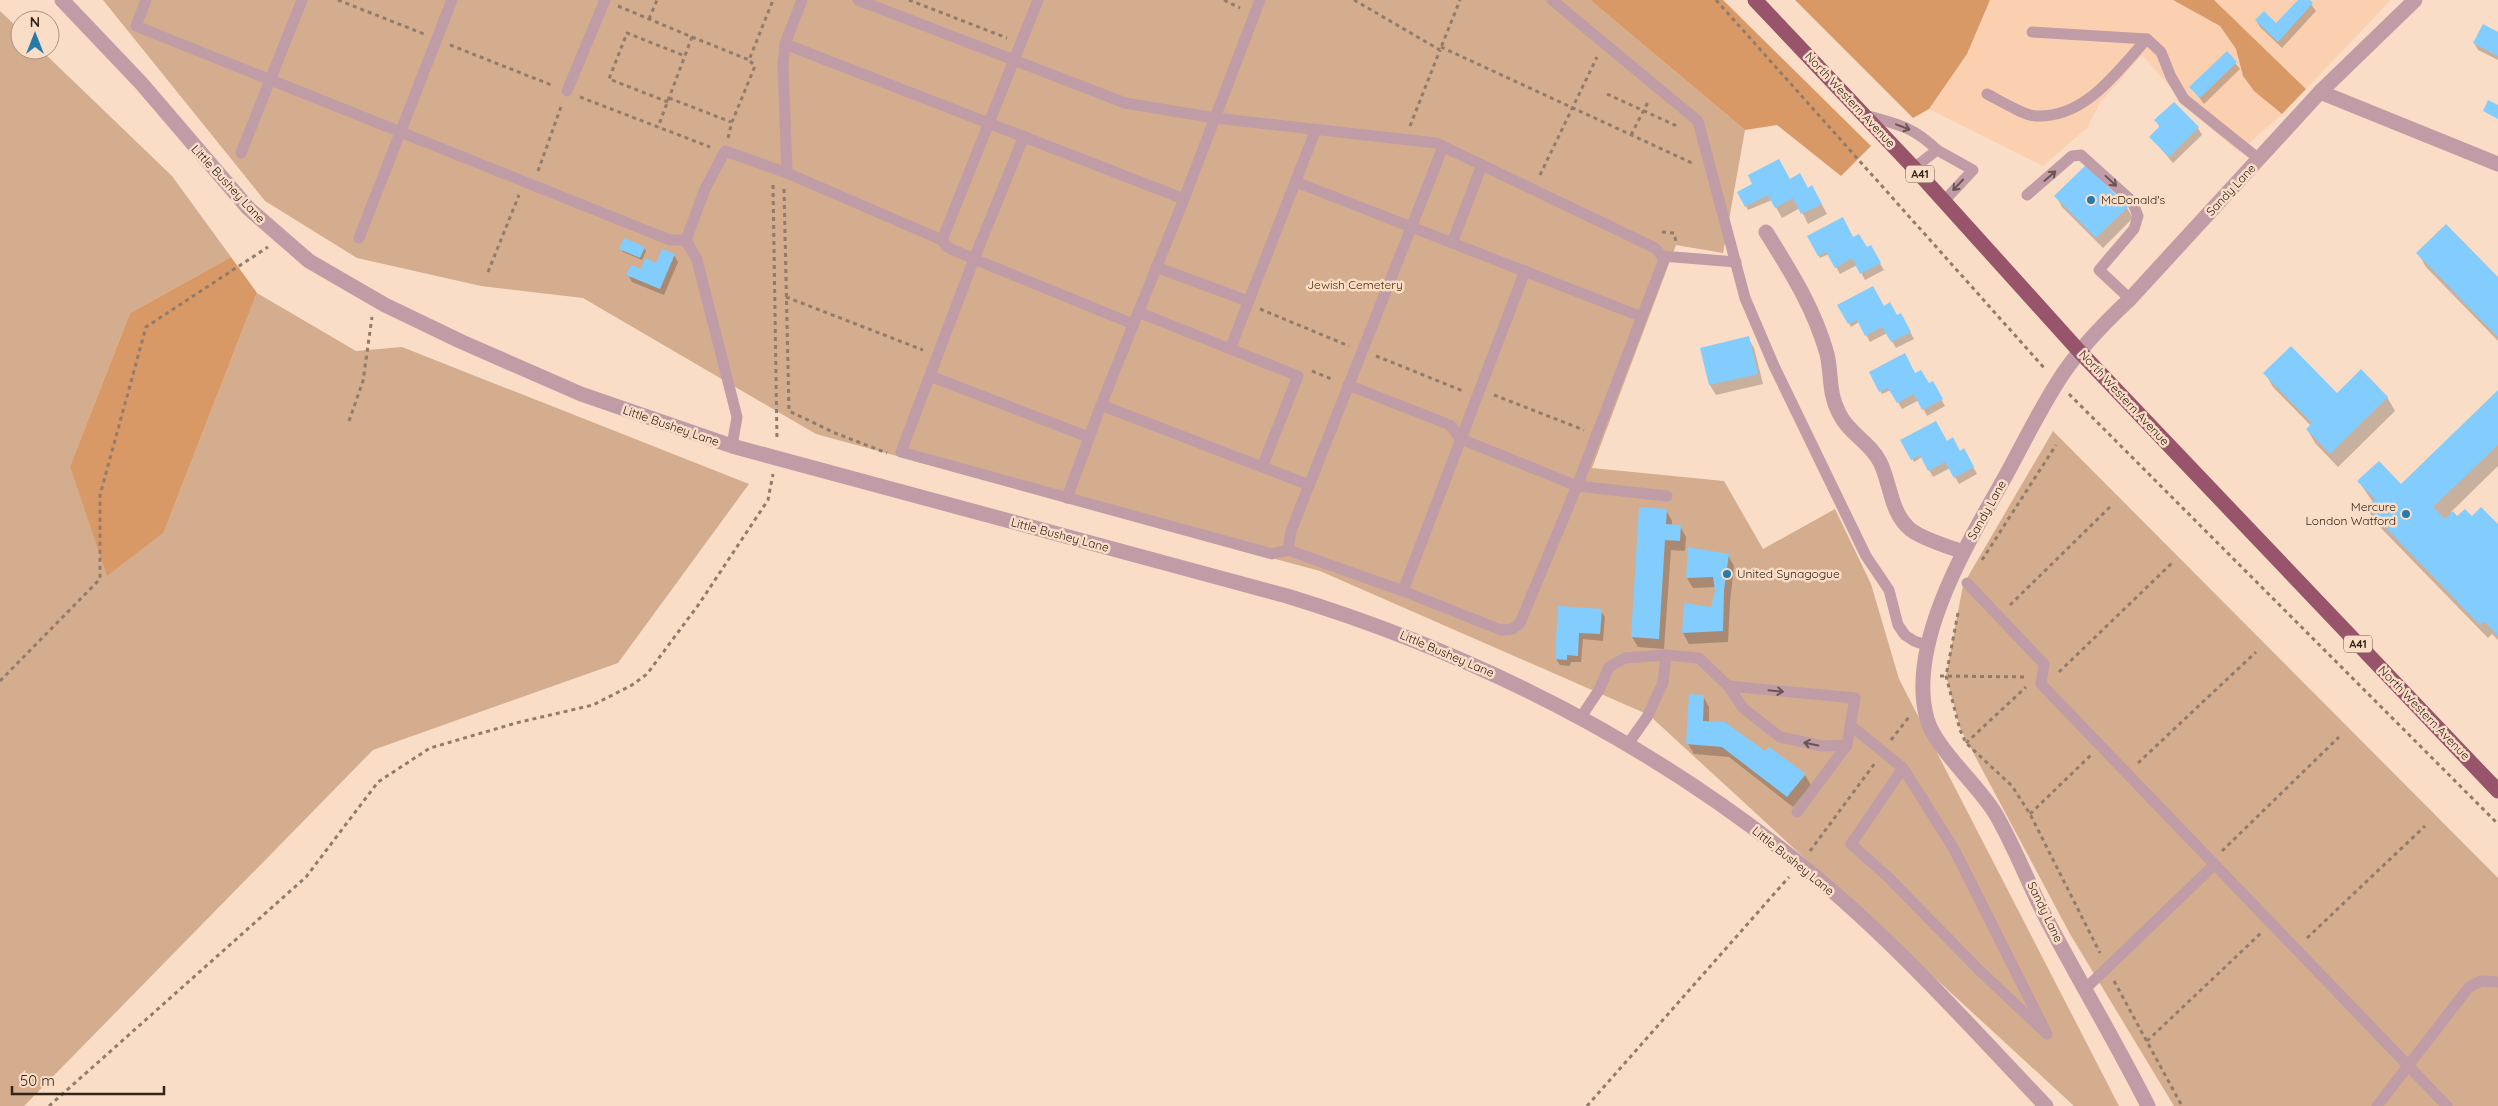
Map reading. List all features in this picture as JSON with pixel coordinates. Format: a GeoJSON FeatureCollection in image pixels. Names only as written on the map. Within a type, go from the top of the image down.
{"type":"FeatureCollection","features":[{"type":"Feature","properties":{"kind":"highway","name":"North Western Avenue"},"geometry":{"type":"LineString","coordinates":[[1755,0],[1914,168],[2080,352],[2498,791]]}},
{"type":"Feature","properties":{"kind":"street","name":"Little Bushey Lane"},"geometry":{"type":"LineString","coordinates":[[62,0],[141,83],[224,183],[281,238],[309,261],[375,300],[462,342],[581,394],[776,460],[1277,593],[1352,616],[1481,667],[1628,744],[1688,782],[1800,864],[1871,926],[2046,1106]]}},
{"type":"Feature","properties":{"kind":"street","name":"Sandy Lane"},"geometry":{"type":"LineString","coordinates":[[2148,1106],[2046,916],[2013,845],[1994,810],[1928,722],[1923,699],[1924,676],[1929,646],[1945,589],[1963,552],[2057,382],[2106,322],[2130,299],[2320,92],[2415,0]]}},
{"type":"Feature","properties":{"kind":"street"},"geometry":{"type":"LineString","coordinates":[[2320,92],[2498,164]]}},
{"type":"Feature","properties":{"kind":"street"},"geometry":{"type":"LineString","coordinates":[[1766,232],[1806,297],[1828,356],[1831,396],[1840,415],[1852,431],[1868,445],[1879,460],[1886,475],[1892,500],[1902,521],[1912,531],[1963,552]]}},
{"type":"Feature","properties":{"kind":"lane"},"geometry":{"type":"LineString","coordinates":[[146,0],[136,26],[528,185],[670,240],[686,240]]}},
{"type":"Feature","properties":{"kind":"lane"},"geometry":{"type":"LineString","coordinates":[[241,153],[302,0]]}},
{"type":"Feature","properties":{"kind":"lane"},"geometry":{"type":"LineString","coordinates":[[359,238],[452,0]]}},
{"type":"Feature","properties":{"kind":"lane"},"geometry":{"type":"LineString","coordinates":[[567,91],[605,0]]}},
{"type":"Feature","properties":{"kind":"lane"},"geometry":{"type":"LineString","coordinates":[[786,173],[783,65],[785,44],[802,0]]}},
{"type":"Feature","properties":{"kind":"lane"},"geometry":{"type":"LineString","coordinates":[[858,0],[1125,103],[1214,118],[1436,143],[1655,248],[1662,256],[1663,262],[1577,486],[1520,623],[1512,629],[1501,630],[1288,550],[1272,554],[901,452],[974,259],[1024,136]]}},
{"type":"Feature","properties":{"kind":"lane"},"geometry":{"type":"LineString","coordinates":[[942,240],[1038,0]]}},
{"type":"Feature","properties":{"kind":"lane"},"geometry":{"type":"LineString","coordinates":[[1067,498],[1088,437],[1184,200],[1260,0]]}},
{"type":"Feature","properties":{"kind":"lane"},"geometry":{"type":"LineString","coordinates":[[1552,0],[1695,117],[1705,140],[1745,298],[1774,366],[1866,556],[1888,590],[1898,625],[1905,635],[1914,641],[1929,646]]}},
{"type":"Feature","properties":{"kind":"lane"},"geometry":{"type":"LineString","coordinates":[[2032,32],[2147,39],[2161,52],[2171,77],[2184,98],[2259,159]]}},
{"type":"Feature","properties":{"kind":"lane"},"geometry":{"type":"LineString","coordinates":[[1987,94],[2035,116],[2060,113],[2090,100],[2147,39]]}},
{"type":"Feature","properties":{"kind":"lane"},"geometry":{"type":"LineString","coordinates":[[785,44],[990,122],[1184,200]]}},
{"type":"Feature","properties":{"kind":"lane"},"geometry":{"type":"LineString","coordinates":[[1863,114],[1921,134],[1937,150],[1973,170],[1944,201]]}},
{"type":"Feature","properties":{"kind":"lane"},"geometry":{"type":"LineString","coordinates":[[1230,349],[1316,129]]}},
{"type":"Feature","properties":{"kind":"lane"},"geometry":{"type":"LineString","coordinates":[[1288,550],[1291,532],[1309,485],[1443,147]]}},
{"type":"Feature","properties":{"kind":"lane"},"geometry":{"type":"LineString","coordinates":[[1914,168],[1937,150]]}},
{"type":"Feature","properties":{"kind":"lane"},"geometry":{"type":"LineString","coordinates":[[732,446],[738,417],[697,260],[686,240],[705,189],[725,151],[786,173],[942,240],[947,247],[974,259],[1133,324]]}},
{"type":"Feature","properties":{"kind":"lane"},"geometry":{"type":"LineString","coordinates":[[2027,195],[2072,156],[2081,155],[2132,201],[2138,216],[2134,229],[2099,270],[2130,299]]}},
{"type":"Feature","properties":{"kind":"lane"},"geometry":{"type":"LineString","coordinates":[[1452,242],[1482,165]]}},
{"type":"Feature","properties":{"kind":"lane"},"geometry":{"type":"LineString","coordinates":[[1296,182],[1642,317]]}},
{"type":"Feature","properties":{"kind":"lane"},"geometry":{"type":"LineString","coordinates":[[1662,256],[1736,262]]}},
{"type":"Feature","properties":{"kind":"lane"},"geometry":{"type":"LineString","coordinates":[[1156,267],[1248,302]]}},
{"type":"Feature","properties":{"kind":"lane"},"geometry":{"type":"LineString","coordinates":[[1403,592],[1525,271]]}},
{"type":"Feature","properties":{"kind":"lane"},"geometry":{"type":"LineString","coordinates":[[1138,312],[1298,376],[1262,467]]}},
{"type":"Feature","properties":{"kind":"lane"},"geometry":{"type":"LineString","coordinates":[[930,376],[1088,437]]}},
{"type":"Feature","properties":{"kind":"lane"},"geometry":{"type":"LineString","coordinates":[[1348,386],[1450,425],[1461,439],[1577,486],[1667,496]]}},
{"type":"Feature","properties":{"kind":"lane"},"geometry":{"type":"LineString","coordinates":[[1101,405],[1309,485]]}},
{"type":"Feature","properties":{"kind":"lane"},"geometry":{"type":"LineString","coordinates":[[1967,583],[2044,664],[2042,681],[2100,747],[2447,1106]]}},
{"type":"Feature","properties":{"kind":"lane"},"geometry":{"type":"LineString","coordinates":[[1581,718],[1599,690],[1609,667],[1625,658],[1666,655],[1699,658],[1728,686],[1743,708],[1780,737],[1822,746],[1847,745]]}},
{"type":"Feature","properties":{"kind":"lane"},"geometry":{"type":"LineString","coordinates":[[1628,744],[1647,717],[1663,683],[1666,655]]}},
{"type":"Feature","properties":{"kind":"lane"},"geometry":{"type":"LineString","coordinates":[[1728,686],[1855,698],[1847,745],[1797,812]]}},
{"type":"Feature","properties":{"kind":"lane"},"geometry":{"type":"LineString","coordinates":[[1850,725],[1903,768],[1954,849],[2047,1034],[1979,970],[1888,877],[1851,844],[1903,768]]}},
{"type":"Feature","properties":{"kind":"lane"},"geometry":{"type":"LineString","coordinates":[[2085,989],[2212,864]]}},
{"type":"Feature","properties":{"kind":"lane"},"geometry":{"type":"LineString","coordinates":[[2376,1106],[2470,988],[2481,981],[2498,982]]}},
{"type":"Feature","properties":{"kind":"path"},"geometry":{"type":"LineString","coordinates":[[488,272],[528,185],[567,91],[725,151],[732,122],[755,66],[749,60],[605,0]]}},
{"type":"Feature","properties":{"kind":"path"},"geometry":{"type":"LineString","coordinates":[[649,19],[657,0]]}},
{"type":"Feature","properties":{"kind":"path"},"geometry":{"type":"LineString","coordinates":[[749,60],[773,0]]}},
{"type":"Feature","properties":{"kind":"path"},"geometry":{"type":"LineString","coordinates":[[1354,0],[1440,48],[1713,172]]}},
{"type":"Feature","properties":{"kind":"path"},"geometry":{"type":"LineString","coordinates":[[1405,140],[1460,0]]}},
{"type":"Feature","properties":{"kind":"path"},"geometry":{"type":"LineString","coordinates":[[1716,0],[2057,382],[2498,824]]}},
{"type":"Feature","properties":{"kind":"path"},"geometry":{"type":"LineString","coordinates":[[685,56],[627,33],[609,79],[732,122]]}},
{"type":"Feature","properties":{"kind":"path"},"geometry":{"type":"LineString","coordinates":[[658,127],[692,37]]}},
{"type":"Feature","properties":{"kind":"path"},"geometry":{"type":"LineString","coordinates":[[1535,190],[1540,175],[1604,43]]}},
{"type":"Feature","properties":{"kind":"path"},"geometry":{"type":"LineString","coordinates":[[1632,135],[1656,85]]}},
{"type":"Feature","properties":{"kind":"path"},"geometry":{"type":"LineString","coordinates":[[1607,94],[1705,140]]}},
{"type":"Feature","properties":{"kind":"path"},"geometry":{"type":"LineString","coordinates":[[49,1106],[306,877],[378,782],[430,748],[516,722],[593,705],[632,685],[647,674],[699,604],[768,500],[776,460],[775,206],[772,168]]}},
{"type":"Feature","properties":{"kind":"path"},"geometry":{"type":"LineString","coordinates":[[786,173],[783,191],[789,411],[835,433],[889,454],[901,452]]}},
{"type":"Feature","properties":{"kind":"path"},"geometry":{"type":"LineString","coordinates":[[0,681],[100,579],[100,494],[146,326],[281,238]]}},
{"type":"Feature","properties":{"kind":"path"},"geometry":{"type":"LineString","coordinates":[[786,297],[937,356]]}},
{"type":"Feature","properties":{"kind":"path"},"geometry":{"type":"LineString","coordinates":[[349,421],[363,381],[368,333],[375,300]]}},
{"type":"Feature","properties":{"kind":"path"},"geometry":{"type":"LineString","coordinates":[[1298,376],[1301,367],[1348,386]]}},
{"type":"Feature","properties":{"kind":"path"},"geometry":{"type":"LineString","coordinates":[[1480,390],[1596,435]]}},
{"type":"Feature","properties":{"kind":"path"},"geometry":{"type":"LineString","coordinates":[[2056,445],[1967,583],[1958,614],[1946,676],[1960,730],[1966,743],[2012,786],[2030,814],[2107,968],[2182,1106]]}},
{"type":"Feature","properties":{"kind":"path"},"geometry":{"type":"LineString","coordinates":[[1999,616],[2112,505]]}},
{"type":"Feature","properties":{"kind":"path"},"geometry":{"type":"LineString","coordinates":[[1966,743],[2027,686],[2059,672],[2172,563]]}},
{"type":"Feature","properties":{"kind":"path"},"geometry":{"type":"LineString","coordinates":[[2127,774],[2256,652]]}},
{"type":"Feature","properties":{"kind":"path"},"geometry":{"type":"LineString","coordinates":[[1924,676],[2042,681]]}},
{"type":"Feature","properties":{"kind":"path"},"geometry":{"type":"LineString","coordinates":[[1587,1106],[1800,864],[1923,699]]}},
{"type":"Feature","properties":{"kind":"path"},"geometry":{"type":"LineString","coordinates":[[2212,864],[2340,737]]}},
{"type":"Feature","properties":{"kind":"path"},"geometry":{"type":"LineString","coordinates":[[2030,814],[2100,747]]}},
{"type":"Feature","properties":{"kind":"path"},"geometry":{"type":"LineString","coordinates":[[2295,949],[2425,826]]}},
{"type":"Feature","properties":{"kind":"path"},"geometry":{"type":"LineString","coordinates":[[2147,1041],[2270,924]]}},
{"type":"Feature","properties":{"kind":"shaded area"},"geometry":{"type":"Polygon","coordinates":[[[1590,0],[1723,0],[1871,146],[1841,176],[1777,125],[1745,130],[1590,0]]]}},
{"type":"Feature","properties":{"kind":"shaded area"},"geometry":{"type":"Polygon","coordinates":[[[1795,0],[1990,0],[1967,54],[1929,109],[1913,118],[1795,0]]]}},
{"type":"Feature","properties":{"kind":"shaded area"},"geometry":{"type":"Polygon","coordinates":[[[1990,0],[2173,0],[2220,26],[2236,49],[2243,76],[2254,91],[2282,114],[2239,152],[2195,115],[2142,55],[2100,103],[2087,128],[2043,166],[1929,109],[1967,54],[1990,0]]]}},
{"type":"Feature","properties":{"kind":"shaded area"},"geometry":{"type":"Polygon","coordinates":[[[2173,0],[2214,0],[2306,89],[2282,114],[2254,91],[2243,76],[2236,49],[2220,26],[2173,0]]]}},
{"type":"Feature","properties":{"kind":"shaded area"},"geometry":{"type":"Polygon","coordinates":[[[2214,0],[2391,0],[2306,89],[2214,0]]]}},
{"type":"Feature","properties":{"kind":"shaded area"},"geometry":{"type":"Polygon","coordinates":[[[231,257],[257,293],[164,532],[107,576],[70,466],[130,313],[231,257]]]}},
{"type":"Feature","properties":{"kind":"green space","name":"Jewish Cemetery"},"geometry":{"type":"Polygon","coordinates":[[[103,0],[1590,0],[1745,130],[1723,253],[1676,245],[1592,468],[1724,481],[1763,549],[1835,509],[1871,584],[1899,679],[2119,1106],[2074,1106],[1649,715],[1320,571],[816,434],[583,298],[481,286],[357,258],[265,201],[103,0]]]}},
{"type":"Feature","properties":{"kind":"green space"},"geometry":{"type":"Polygon","coordinates":[[[0,11],[10,20],[10,60],[51,60],[172,176],[231,257],[130,313],[70,466],[164,532],[257,293],[356,351],[402,347],[749,484],[618,663],[373,750],[24,1106],[0,1106],[0,11]]]}},
{"type":"Feature","properties":{"kind":"green space"},"geometry":{"type":"Polygon","coordinates":[[[2053,431],[2498,878],[2498,1106],[2174,1106],[2070,934],[1960,728],[1946,676],[1963,585],[2053,431]]]}},
{"type":"Feature","properties":{"kind":"building"},"geometry":{"type":"Polygon","coordinates":[[[2298,0],[2310,0],[2313,3],[2278,42],[2255,20],[2264,11],[2276,23],[2298,0]]]}},
{"type":"Feature","properties":{"kind":"building"},"geometry":{"type":"Polygon","coordinates":[[[2483,24],[2498,32],[2498,56],[2473,43],[2483,24]]]}},
{"type":"Feature","properties":{"kind":"building"},"geometry":{"type":"Polygon","coordinates":[[[2227,51],[2237,62],[2200,98],[2189,87],[2227,51]]]}},
{"type":"Feature","properties":{"kind":"building"},"geometry":{"type":"Polygon","coordinates":[[[2488,100],[2498,105],[2498,119],[2483,111],[2488,100]]]}},
{"type":"Feature","properties":{"kind":"building"},"geometry":{"type":"Polygon","coordinates":[[[2174,102],[2199,127],[2169,157],[2149,137],[2160,126],[2154,120],[2174,102]]]}},
{"type":"Feature","properties":{"kind":"building"},"geometry":{"type":"Polygon","coordinates":[[[1779,159],[1790,179],[1800,173],[1808,188],[1812,185],[1822,204],[1801,214],[1793,198],[1775,208],[1768,195],[1745,207],[1737,192],[1752,184],[1748,175],[1779,159]]]}},
{"type":"Feature","properties":{"kind":"building"},"geometry":{"type":"Polygon","coordinates":[[[2086,165],[2128,207],[2096,238],[2054,196],[2086,165]]]}},
{"type":"Feature","properties":{"kind":"building"},"geometry":{"type":"Polygon","coordinates":[[[1843,217],[1853,237],[1859,234],[1867,247],[1871,245],[1881,263],[1860,274],[1852,258],[1835,268],[1826,252],[1818,256],[1807,236],[1843,217]]]}},
{"type":"Feature","properties":{"kind":"building"},"geometry":{"type":"Polygon","coordinates":[[[2446,224],[2498,277],[2498,337],[2416,253],[2446,224]]]}},
{"type":"Feature","properties":{"kind":"building"},"geometry":{"type":"Polygon","coordinates":[[[624,238],[645,247],[640,258],[619,249],[624,238]]]}},
{"type":"Feature","properties":{"kind":"building"},"geometry":{"type":"Polygon","coordinates":[[[662,249],[675,254],[660,289],[626,275],[631,265],[641,269],[645,258],[656,263],[662,249]]]}},
{"type":"Feature","properties":{"kind":"building"},"geometry":{"type":"Polygon","coordinates":[[[1873,286],[1884,306],[1890,302],[1897,315],[1901,313],[1911,332],[1891,342],[1882,327],[1865,336],[1857,320],[1848,324],[1837,305],[1873,286]]]}},
{"type":"Feature","properties":{"kind":"building"},"geometry":{"type":"Polygon","coordinates":[[[1749,336],[1758,374],[1709,385],[1700,348],[1749,336]]]}},
{"type":"Feature","properties":{"kind":"building"},"geometry":{"type":"Polygon","coordinates":[[[2291,346],[2337,393],[2361,369],[2388,397],[2330,454],[2306,429],[2312,423],[2263,373],[2291,346]]]}},
{"type":"Feature","properties":{"kind":"building"},"geometry":{"type":"Polygon","coordinates":[[[1905,353],[1915,373],[1921,370],[1929,383],[1933,381],[1943,399],[1922,410],[1914,394],[1897,403],[1888,388],[1879,392],[1869,372],[1905,353]]]}},
{"type":"Feature","properties":{"kind":"building","name":"Mercure London Watford"},"geometry":{"type":"Polygon","coordinates":[[[2498,390],[2498,445],[2433,507],[2445,519],[2453,511],[2457,516],[2465,509],[2472,516],[2481,507],[2498,524],[2498,636],[2484,621],[2480,625],[2366,507],[2375,499],[2357,481],[2379,461],[2401,484],[2498,390]]]}},
{"type":"Feature","properties":{"kind":"building"},"geometry":{"type":"Polygon","coordinates":[[[1936,421],[1947,441],[1953,437],[1960,451],[1964,448],[1974,467],[1954,478],[1945,462],[1928,471],[1920,455],[1911,460],[1900,440],[1936,421]]]}},
{"type":"Feature","properties":{"kind":"building"},"geometry":{"type":"Polygon","coordinates":[[[1639,507],[1667,509],[1666,524],[1681,525],[1680,541],[1665,540],[1659,639],[1631,637],[1639,507]]]}},
{"type":"Feature","properties":{"kind":"building"},"geometry":{"type":"Polygon","coordinates":[[[1688,547],[1729,554],[1724,590],[1723,631],[1682,633],[1684,603],[1711,607],[1715,591],[1713,577],[1686,578],[1688,547]]]}},
{"type":"Feature","properties":{"kind":"building"},"geometry":{"type":"Polygon","coordinates":[[[1558,606],[1602,609],[1600,634],[1579,633],[1578,656],[1567,655],[1567,660],[1555,659],[1558,606]]]}},
{"type":"Feature","properties":{"kind":"building"},"geometry":{"type":"Polygon","coordinates":[[[1689,694],[1704,695],[1703,721],[1725,722],[1765,751],[1769,747],[1806,774],[1787,797],[1722,747],[1686,744],[1689,694]]]}},
{"type":"Feature","properties":{"kind":"place","name":"McDonald's"},"geometry":{"type":"Point","coordinates":[2091,200]}},
{"type":"Feature","properties":{"kind":"place","name":"Mercure London Watford"},"geometry":{"type":"Point","coordinates":[2406,514]}},
{"type":"Feature","properties":{"kind":"place","name":"United Synagogue"},"geometry":{"type":"Point","coordinates":[1727,574]}}]}
